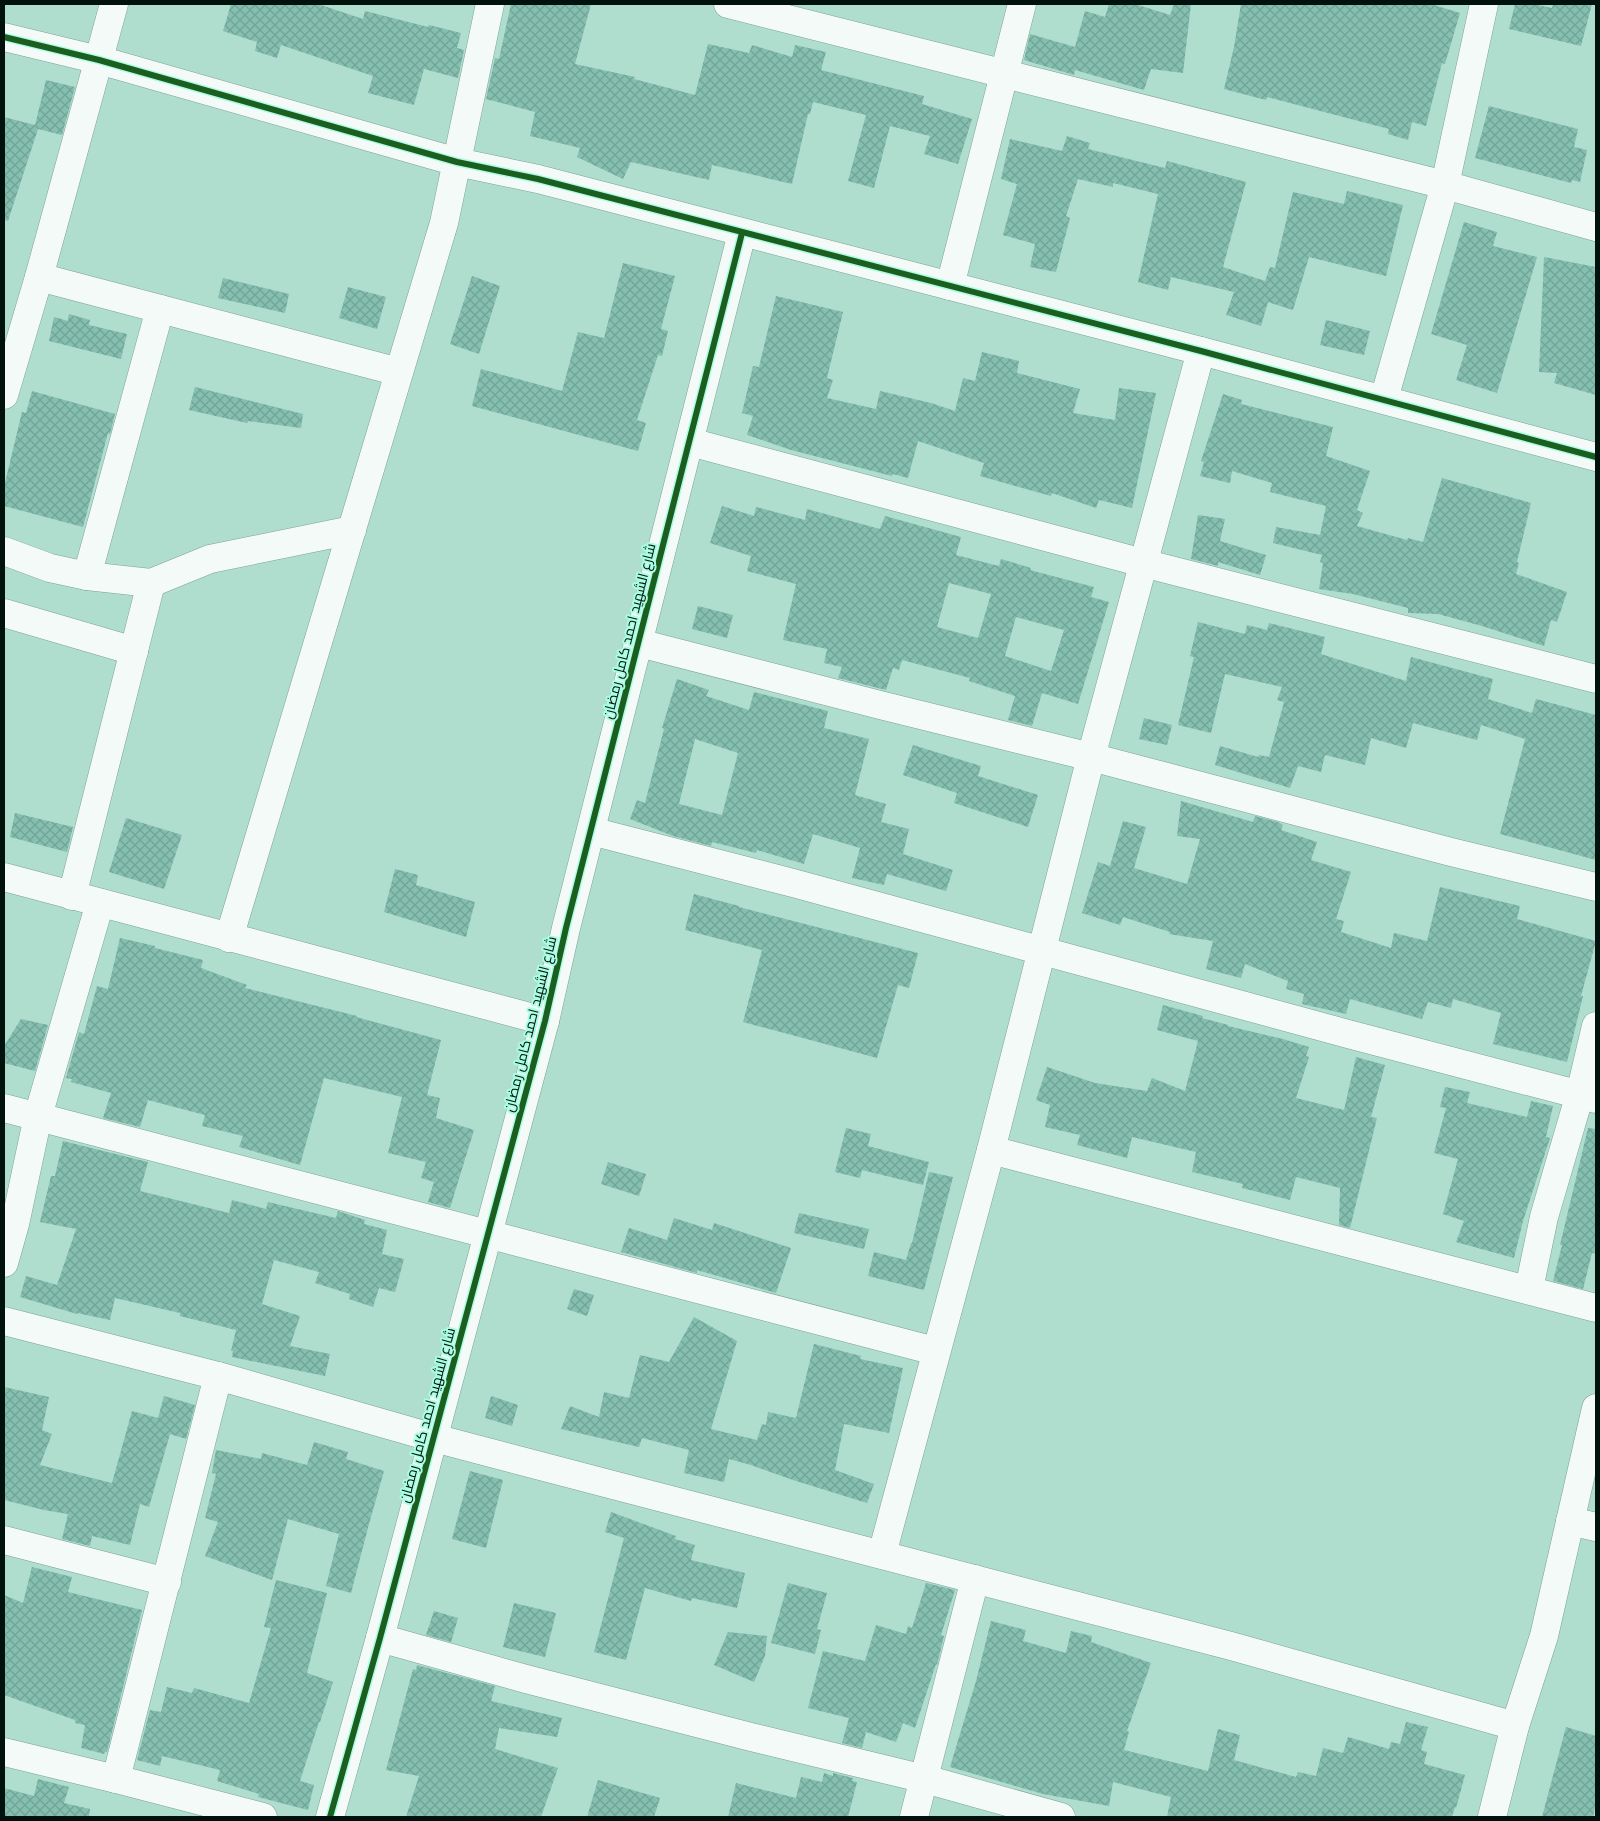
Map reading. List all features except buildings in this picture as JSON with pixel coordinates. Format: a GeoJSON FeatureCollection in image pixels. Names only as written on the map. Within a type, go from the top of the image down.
{"type":"FeatureCollection","features":[{"type":"Feature","properties":{"kind":"street"},"geometry":{"type":"LineString","coordinates":[[4,394],[114,4]]}},
{"type":"Feature","properties":{"kind":"street"},"geometry":{"type":"LineString","coordinates":[[229,938],[444,222],[490,4]]}},
{"type":"Feature","properties":{"kind":"street"},"geometry":{"type":"LineString","coordinates":[[728,4],[1445,185],[1596,227]]}},
{"type":"Feature","properties":{"kind":"street"},"geometry":{"type":"LineString","coordinates":[[950,286],[1022,4]]}},
{"type":"Feature","properties":{"kind":"street"},"geometry":{"type":"LineString","coordinates":[[1384,399],[1445,185],[1484,4]]}},
{"type":"Feature","properties":{"kind":"street"},"geometry":{"type":"LineString","coordinates":[[4,37],[99,60],[457,162],[538,179],[1201,350],[1596,457]]}},
{"type":"Feature","properties":{"kind":"street","name":"شارع الشهيد احمد كامل رمضان"},"geometry":{"type":"LineString","coordinates":[[330,1817],[546,1021],[566,928],[742,233]]}},
{"type":"Feature","properties":{"kind":"street"},"geometry":{"type":"LineString","coordinates":[[38,277],[399,372]]}},
{"type":"Feature","properties":{"kind":"street"},"geometry":{"type":"LineString","coordinates":[[87,576],[160,309]]}},
{"type":"Feature","properties":{"kind":"street"},"geometry":{"type":"LineString","coordinates":[[882,1554],[935,1351],[991,1150],[1091,757],[1201,350]]}},
{"type":"Feature","properties":{"kind":"street"},"geometry":{"type":"LineString","coordinates":[[690,442],[1143,563],[1596,679]]}},
{"type":"Feature","properties":{"kind":"street"},"geometry":{"type":"LineString","coordinates":[[4,551],[50,568],[87,576],[151,583],[210,559],[352,530]]}},
{"type":"Feature","properties":{"kind":"street"},"geometry":{"type":"LineString","coordinates":[[72,896],[151,583]]}},
{"type":"Feature","properties":{"kind":"street"},"geometry":{"type":"LineString","coordinates":[[4,613],[134,651]]}},
{"type":"Feature","properties":{"kind":"street"},"geometry":{"type":"LineString","coordinates":[[639,643],[1091,757],[1451,852],[1596,887]]}},
{"type":"Feature","properties":{"kind":"street"},"geometry":{"type":"LineString","coordinates":[[592,831],[793,883],[1348,1034],[1588,1097]]}},
{"type":"Feature","properties":{"kind":"street"},"geometry":{"type":"LineString","coordinates":[[4,877],[546,1021]]}},
{"type":"Feature","properties":{"kind":"street"},"geometry":{"type":"LineString","coordinates":[[4,1263],[15,1224],[38,1116],[100,904]]}},
{"type":"Feature","properties":{"kind":"street"},"geometry":{"type":"LineString","coordinates":[[1529,1290],[1544,1217],[1588,1097],[1596,1026]]}},
{"type":"Feature","properties":{"kind":"street"},"geometry":{"type":"LineString","coordinates":[[4,1108],[935,1351]]}},
{"type":"Feature","properties":{"kind":"street"},"geometry":{"type":"LineString","coordinates":[[991,1150],[1596,1308]]}},
{"type":"Feature","properties":{"kind":"street"},"geometry":{"type":"LineString","coordinates":[[4,1321],[218,1376],[434,1438],[1231,1646],[1515,1726]]}},
{"type":"Feature","properties":{"kind":"street"},"geometry":{"type":"LineString","coordinates":[[116,1779],[218,1376]]}},
{"type":"Feature","properties":{"kind":"street"},"geometry":{"type":"LineString","coordinates":[[1492,1817],[1515,1726],[1544,1636],[1596,1408]]}},
{"type":"Feature","properties":{"kind":"street"},"geometry":{"type":"LineString","coordinates":[[1570,1520],[1596,1527]]}},
{"type":"Feature","properties":{"kind":"street"},"geometry":{"type":"LineString","coordinates":[[4,1540],[167,1582]]}},
{"type":"Feature","properties":{"kind":"street"},"geometry":{"type":"LineString","coordinates":[[914,1817],[975,1579]]}},
{"type":"Feature","properties":{"kind":"street"},"geometry":{"type":"LineString","coordinates":[[380,1638],[544,1684],[925,1779],[1060,1817]]}},
{"type":"Feature","properties":{"kind":"street"},"geometry":{"type":"LineString","coordinates":[[4,1752],[263,1817]]}},
{"type":"Feature","properties":{"kind":"cycle path"},"geometry":{"type":"LineString","coordinates":[[4,37],[99,60],[457,162],[538,179],[1201,351],[1596,457]]}},
{"type":"Feature","properties":{"kind":"cycle path"},"geometry":{"type":"LineString","coordinates":[[330,1817],[380,1638],[545,1021],[566,928],[742,233]]}}]}
